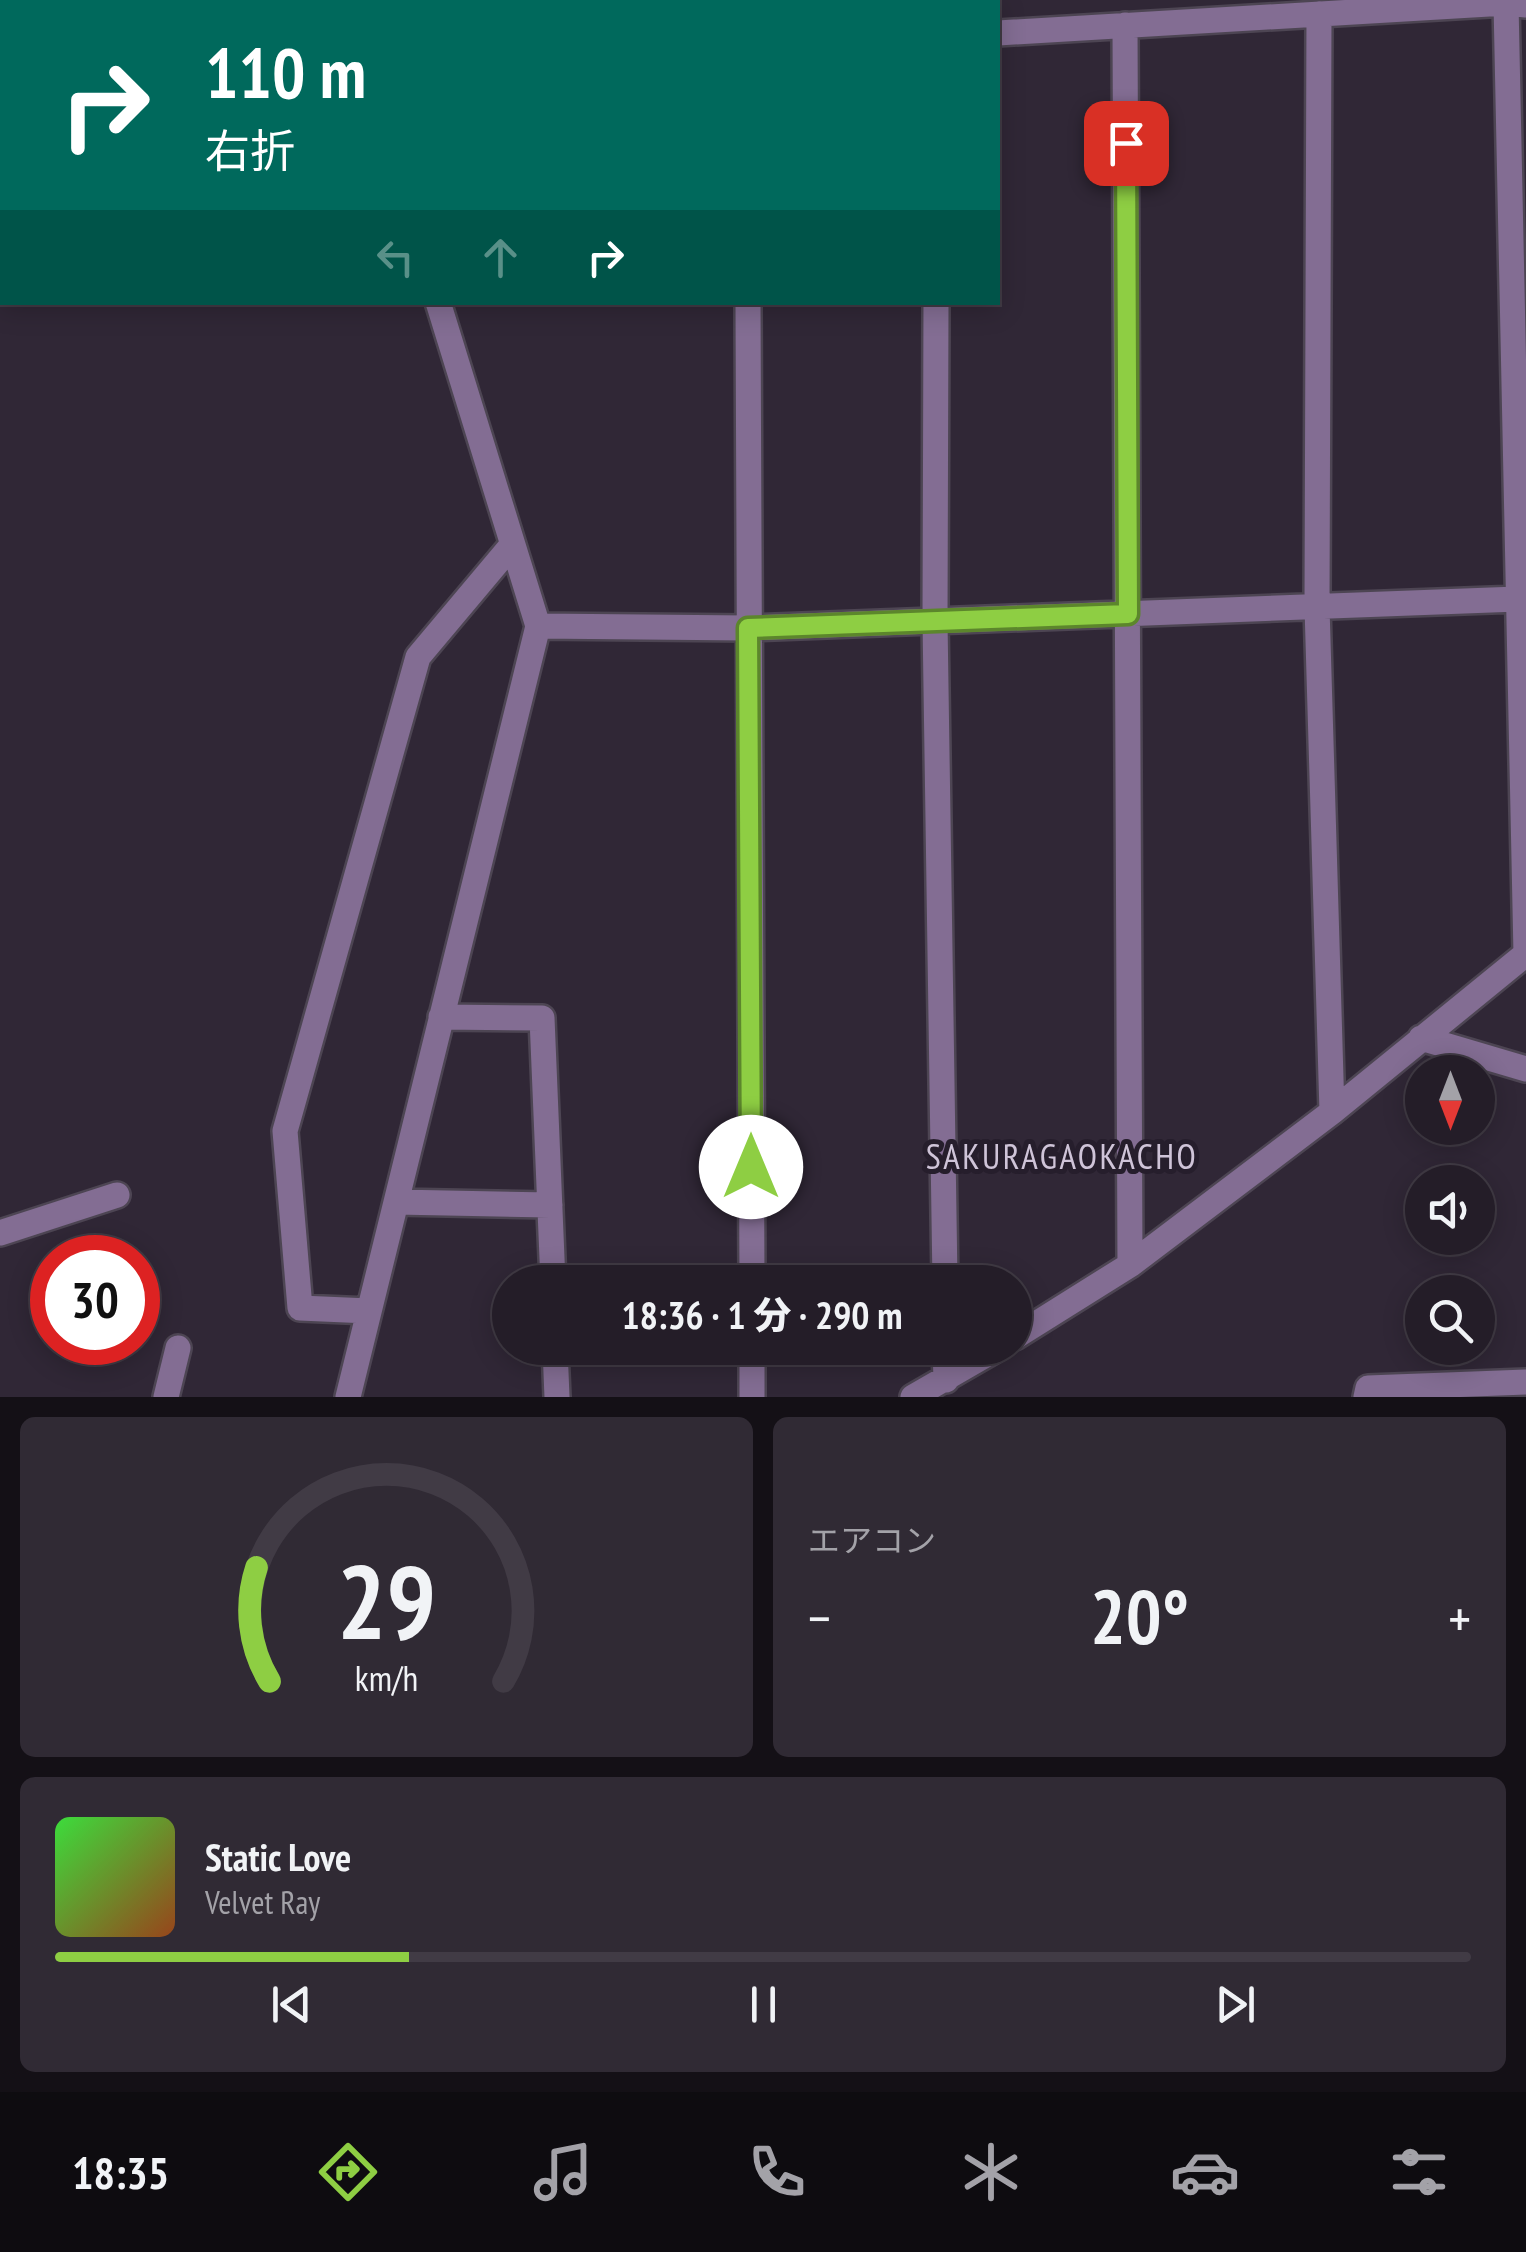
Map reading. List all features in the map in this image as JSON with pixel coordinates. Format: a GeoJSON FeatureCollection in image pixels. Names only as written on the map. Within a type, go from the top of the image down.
{"type":"FeatureCollection","features":[{"type":"Feature","properties":{"kind":"street"},"geometry":{"type":"LineString","coordinates":[[1000,33],[1126,25],[1182,11],[1319,14],[1516,4],[1518,599],[1526,954],[1332,1112],[1130,1265],[1032,1326]]}},
{"type":"Feature","properties":{"kind":"street"},"geometry":{"type":"LineString","coordinates":[[1319,14],[1318,606],[1332,1112]]}},
{"type":"Feature","properties":{"kind":"street"},"geometry":{"type":"LineString","coordinates":[[1126,25],[1130,1265]]}},
{"type":"Feature","properties":{"kind":"street"},"geometry":{"type":"LineString","coordinates":[[348,1397],[538,626],[439,305]]}},
{"type":"Feature","properties":{"kind":"street"},"geometry":{"type":"LineString","coordinates":[[748,305],[752,1265]]}},
{"type":"Feature","properties":{"kind":"street"},"geometry":{"type":"LineString","coordinates":[[936,305],[935,621],[944,1265]]}},
{"type":"Feature","properties":{"kind":"street"},"geometry":{"type":"LineString","coordinates":[[369,1311],[300,1308],[285,1131],[418,656],[512,545]]}},
{"type":"Feature","properties":{"kind":"street"},"geometry":{"type":"LineString","coordinates":[[538,626],[748,628],[1518,599]]}},
{"type":"Feature","properties":{"kind":"street"},"geometry":{"type":"LineString","coordinates":[[441,1017],[542,1018],[552,1265]]}},
{"type":"Feature","properties":{"kind":"street"},"geometry":{"type":"LineString","coordinates":[[1421,1038],[1526,1068]]}},
{"type":"Feature","properties":{"kind":"street"},"geometry":{"type":"LineString","coordinates":[[0,1233],[116,1195]]}},
{"type":"Feature","properties":{"kind":"street"},"geometry":{"type":"LineString","coordinates":[[396,1202],[550,1204]]}},
{"type":"Feature","properties":{"kind":"street"},"geometry":{"type":"LineString","coordinates":[[166,1397],[178,1348]]}},
{"type":"Feature","properties":{"kind":"street"},"geometry":{"type":"LineString","coordinates":[[556,1365],[557,1397]]}},
{"type":"Feature","properties":{"kind":"street"},"geometry":{"type":"LineString","coordinates":[[752,1365],[752,1397]]}},
{"type":"Feature","properties":{"kind":"street"},"geometry":{"type":"LineString","coordinates":[[946,1365],[946,1380]]}},
{"type":"Feature","properties":{"kind":"street"},"geometry":{"type":"LineString","coordinates":[[913,1397],[970,1365]]}},
{"type":"Feature","properties":{"kind":"street"},"geometry":{"type":"LineString","coordinates":[[1366,1397],[1368,1388],[1526,1382]]}},
{"type":"Feature","properties":{"kind":"district","name":"SAKURAGAOKACHO"},"geometry":{"type":"Point","coordinates":[1062,1156]}},
{"type":"Feature","properties":{"kind":"route"},"geometry":{"type":"LineString","coordinates":[[751,1167],[748,628],[1128,614],[1126,143]]}}]}
